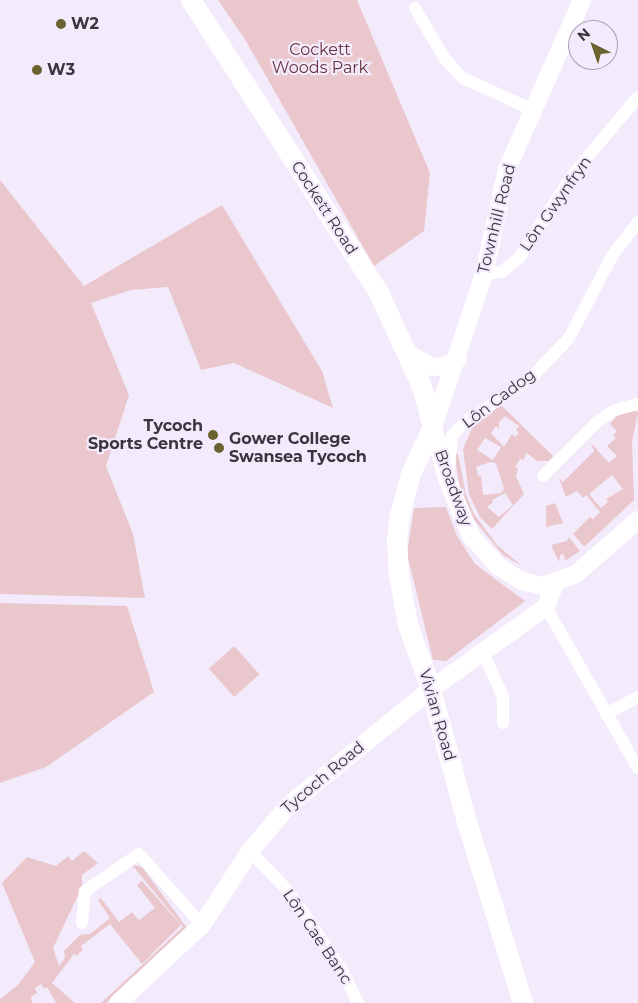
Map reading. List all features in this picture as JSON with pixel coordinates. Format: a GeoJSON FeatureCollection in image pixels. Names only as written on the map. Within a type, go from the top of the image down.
{"type":"FeatureCollection","features":[{"type":"Feature","properties":{"kind":"main road","name":"Cockett Road"},"geometry":{"type":"LineString","coordinates":[[191,0],[360,262],[407,353],[426,400],[433,427]]}},
{"type":"Feature","properties":{"kind":"main road"},"geometry":{"type":"LineString","coordinates":[[411,474],[426,400]]}},
{"type":"Feature","properties":{"kind":"main road","name":"Vivian Road"},"geometry":{"type":"LineString","coordinates":[[433,427],[411,474],[397,539],[399,575],[408,625],[431,689],[470,831],[523,1003]]}},
{"type":"Feature","properties":{"kind":"street","name":"Townhill Road"},"geometry":{"type":"LineString","coordinates":[[433,427],[458,359],[484,274],[507,169],[582,0]]}},
{"type":"Feature","properties":{"kind":"street"},"geometry":{"type":"LineString","coordinates":[[416,8],[445,60],[463,78],[533,110]]}},
{"type":"Feature","properties":{"kind":"street","name":"Lôn Gwynfryn"},"geometry":{"type":"LineString","coordinates":[[484,274],[502,272],[519,258],[571,177],[638,97]]}},
{"type":"Feature","properties":{"kind":"street","name":"Lôn Cadog"},"geometry":{"type":"LineString","coordinates":[[449,483],[452,436],[466,421],[529,380],[569,338],[612,256],[638,222]]}},
{"type":"Feature","properties":{"kind":"street"},"geometry":{"type":"LineString","coordinates":[[407,353],[432,367],[444,366],[458,359]]}},
{"type":"Feature","properties":{"kind":"street"},"geometry":{"type":"LineString","coordinates":[[543,476],[598,422],[615,410],[638,404]]}},
{"type":"Feature","properties":{"kind":"street","name":"Broadway"},"geometry":{"type":"LineString","coordinates":[[433,427],[449,483],[471,536],[489,557],[530,585],[555,583],[576,574],[590,564],[638,520]]}},
{"type":"Feature","properties":{"kind":"street"},"geometry":{"type":"LineString","coordinates":[[555,583],[546,607],[638,768]]}},
{"type":"Feature","properties":{"kind":"street","name":"Tycoch Road"},"geometry":{"type":"LineString","coordinates":[[127,1000],[202,925],[250,851],[289,804],[431,689],[546,607]]}},
{"type":"Feature","properties":{"kind":"street"},"geometry":{"type":"LineString","coordinates":[[483,652],[503,697],[503,723]]}},
{"type":"Feature","properties":{"kind":"street"},"geometry":{"type":"LineString","coordinates":[[606,714],[638,697]]}},
{"type":"Feature","properties":{"kind":"street","name":"Lôn Cae Banc"},"geometry":{"type":"LineString","coordinates":[[250,851],[291,894],[343,972],[358,1003]]}},
{"type":"Feature","properties":{"kind":"street"},"geometry":{"type":"LineString","coordinates":[[82,923],[85,891],[139,854],[202,925]]}},
{"type":"Feature","properties":{"kind":"green space","name":"Cockett Woods Park"},"geometry":{"type":"Polygon","coordinates":[[[218,0],[357,0],[430,173],[424,231],[374,266],[246,41],[218,0]]]}},
{"type":"Feature","properties":{"kind":"green space"},"geometry":{"type":"Polygon","coordinates":[[[0,180],[84,286],[222,205],[322,371],[333,408],[234,363],[201,370],[168,287],[131,290],[91,303],[129,395],[106,466],[133,534],[145,598],[0,594],[0,180]]]}},
{"type":"Feature","properties":{"kind":"green space"},"geometry":{"type":"Polygon","coordinates":[[[501,405],[553,456],[549,461],[537,461],[527,453],[523,460],[520,459],[515,467],[518,468],[516,476],[524,494],[492,529],[480,517],[469,494],[463,449],[473,426],[501,405]],[[505,416],[499,422],[499,429],[496,426],[491,433],[504,447],[512,434],[515,437],[519,433],[516,430],[519,426],[505,416]],[[485,438],[477,450],[493,460],[501,447],[485,438]],[[490,462],[476,467],[478,476],[481,475],[483,495],[501,493],[504,489],[496,463],[490,462]],[[505,493],[492,500],[493,502],[487,507],[499,517],[513,505],[505,493]]]}},
{"type":"Feature","properties":{"kind":"green space"},"geometry":{"type":"Polygon","coordinates":[[[634,409],[638,413],[632,442],[634,500],[584,547],[573,534],[590,517],[593,519],[600,512],[586,495],[583,498],[577,491],[566,497],[559,478],[563,482],[594,451],[591,443],[609,463],[617,456],[607,446],[616,438],[613,435],[617,431],[610,424],[618,414],[634,409]],[[612,475],[589,494],[601,508],[608,502],[606,499],[623,489],[612,475]]]}},
{"type":"Feature","properties":{"kind":"green space"},"geometry":{"type":"Polygon","coordinates":[[[454,454],[458,454],[466,495],[474,514],[497,545],[522,566],[503,555],[471,516],[460,488],[454,454]]]}},
{"type":"Feature","properties":{"kind":"green space"},"geometry":{"type":"Polygon","coordinates":[[[555,503],[563,523],[546,527],[546,506],[555,503]]]}},
{"type":"Feature","properties":{"kind":"green space"},"geometry":{"type":"Polygon","coordinates":[[[446,507],[457,536],[475,564],[525,601],[446,661],[433,660],[407,554],[414,508],[446,507]]]}},
{"type":"Feature","properties":{"kind":"green space"},"geometry":{"type":"Polygon","coordinates":[[[569,537],[580,551],[565,561],[564,554],[560,555],[559,562],[551,545],[567,541],[569,537]]]}},
{"type":"Feature","properties":{"kind":"green space"},"geometry":{"type":"Polygon","coordinates":[[[0,603],[127,606],[154,692],[46,767],[0,783],[0,603]]]}},
{"type":"Feature","properties":{"kind":"green space"},"geometry":{"type":"Polygon","coordinates":[[[234,646],[259,674],[234,697],[209,669],[234,646]]]}},
{"type":"Feature","properties":{"kind":"green space"},"geometry":{"type":"Polygon","coordinates":[[[84,851],[98,863],[82,875],[82,887],[53,948],[59,966],[65,958],[64,951],[80,935],[90,934],[110,918],[98,900],[101,898],[119,922],[132,912],[139,920],[155,908],[137,885],[142,881],[181,925],[142,964],[110,924],[81,946],[83,949],[77,956],[74,954],[52,983],[75,1003],[56,1003],[47,987],[44,989],[41,984],[35,988],[37,993],[31,997],[32,1003],[0,1003],[0,999],[18,985],[35,962],[2,883],[27,857],[56,866],[68,856],[72,861],[84,851]]]}},
{"type":"Feature","properties":{"kind":"green space"},"geometry":{"type":"Polygon","coordinates":[[[132,865],[142,867],[187,928],[186,933],[106,1003],[101,1003],[183,927],[132,865]]]}},
{"type":"Feature","properties":{"kind":"place","name":"W2"},"geometry":{"type":"Point","coordinates":[61,24]}},
{"type":"Feature","properties":{"kind":"place","name":"W3"},"geometry":{"type":"Point","coordinates":[37,70]}},
{"type":"Feature","properties":{"kind":"place","name":"Tycoch Sports Centre"},"geometry":{"type":"Point","coordinates":[213,435]}},
{"type":"Feature","properties":{"kind":"place","name":"Gower College Swansea Tycoch"},"geometry":{"type":"Point","coordinates":[219,448]}}]}
